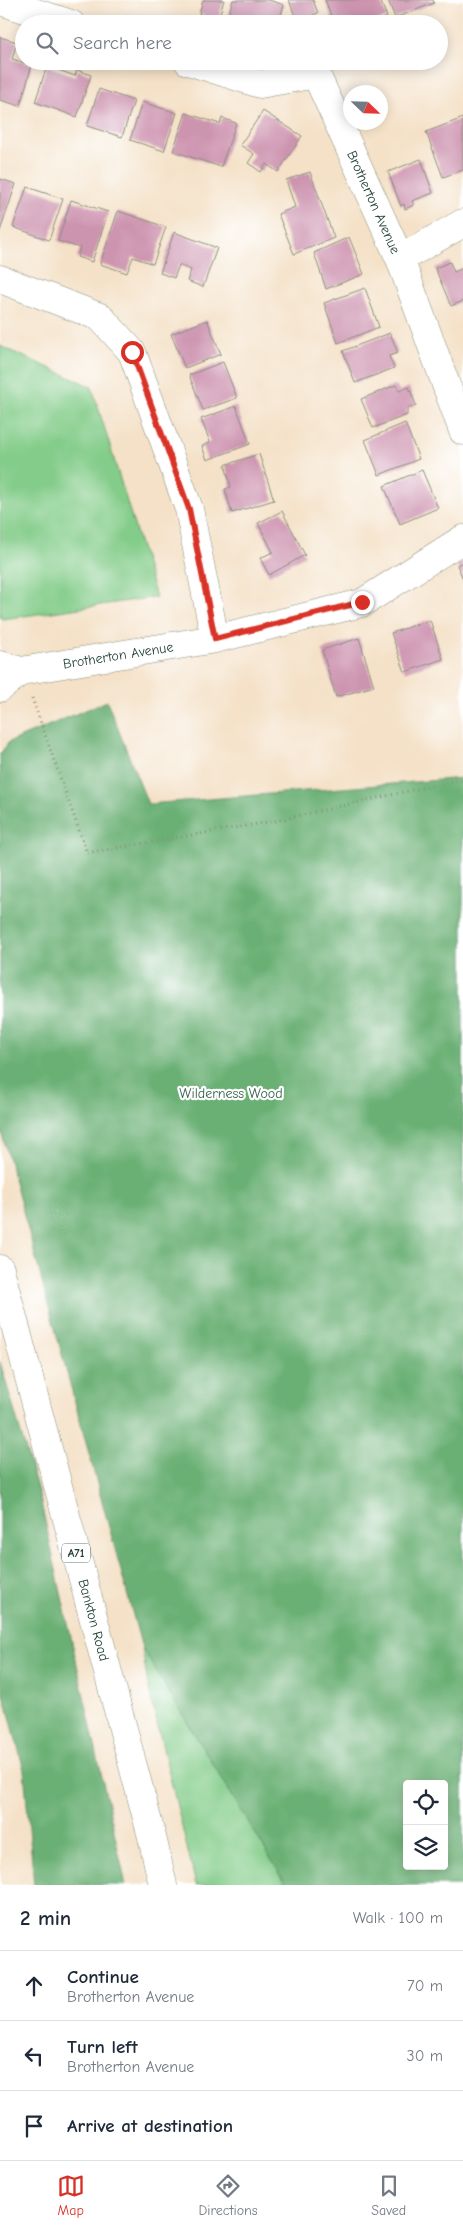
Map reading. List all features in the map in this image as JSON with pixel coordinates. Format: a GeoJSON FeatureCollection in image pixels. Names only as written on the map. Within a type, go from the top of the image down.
{"type":"FeatureCollection","features":[{"type":"Feature","properties":{"kind":"street"},"geometry":{"type":"LineString","coordinates":[[0,1],[43,15]]}},
{"type":"Feature","properties":{"kind":"street","name":"Brotherton Avenue"},"geometry":{"type":"LineString","coordinates":[[216,70],[260,84],[316,74],[400,259],[463,432]]}},
{"type":"Feature","properties":{"kind":"street","name":"Brotherton Avenue"},"geometry":{"type":"LineString","coordinates":[[400,259],[463,223]]}},
{"type":"Feature","properties":{"kind":"street"},"geometry":{"type":"LineString","coordinates":[[0,279],[100,317],[132,352],[189,509],[215,639]]}},
{"type":"Feature","properties":{"kind":"street","name":"Brotherton Avenue"},"geometry":{"type":"LineString","coordinates":[[0,688],[11,668],[215,639],[362,602],[463,539]]}},
{"type":"Feature","properties":{"kind":"street","name":"Bankton Road"},"geometry":{"type":"LineString","coordinates":[[0,1269],[152,1837],[163,1885]]}},
{"type":"Feature","properties":{"kind":"path"},"geometry":{"type":"LineString","coordinates":[[11,668],[87,852],[275,821],[457,780],[463,781]]}},
{"type":"Feature","properties":{"kind":"green space"},"geometry":{"type":"Polygon","coordinates":[[[0,346],[92,387],[156,597],[0,618],[0,346]]]}},
{"type":"Feature","properties":{"kind":"green space","name":"Wilderness Wood"},"geometry":{"type":"Polygon","coordinates":[[[107,701],[148,804],[463,778],[463,1885],[287,1885],[142,1648],[0,1127],[0,754],[9,742],[107,701]]]}},
{"type":"Feature","properties":{"kind":"green space"},"geometry":{"type":"Polygon","coordinates":[[[0,1362],[40,1498],[126,1885],[34,1885],[24,1770],[0,1679],[0,1362]]]}},
{"type":"Feature","properties":{"kind":"green space"},"geometry":{"type":"Polygon","coordinates":[[[142,1648],[287,1885],[196,1885],[149,1690],[142,1648]]]}},
{"type":"Feature","properties":{"kind":"building"},"geometry":{"type":"Polygon","coordinates":[[[203,0],[224,0],[220,15],[199,14],[203,0]]]}},
{"type":"Feature","properties":{"kind":"building"},"geometry":{"type":"Polygon","coordinates":[[[233,0],[269,0],[284,5],[281,15],[228,15],[233,0]]]}},
{"type":"Feature","properties":{"kind":"building"},"geometry":{"type":"Polygon","coordinates":[[[289,0],[313,0],[318,13],[313,15],[294,15],[289,0]]]}},
{"type":"Feature","properties":{"kind":"building"},"geometry":{"type":"Polygon","coordinates":[[[325,0],[380,0],[386,15],[331,15],[325,0]]]}},
{"type":"Feature","properties":{"kind":"building"},"geometry":{"type":"Polygon","coordinates":[[[388,0],[433,0],[434,3],[403,15],[394,15],[388,0]]]}},
{"type":"Feature","properties":{"kind":"building"},"geometry":{"type":"Polygon","coordinates":[[[0,37],[15,41],[12,59],[15,60],[15,70],[31,70],[20,106],[0,100],[0,37]]]}},
{"type":"Feature","properties":{"kind":"building"},"geometry":{"type":"Polygon","coordinates":[[[46,70],[58,70],[75,76],[77,70],[91,75],[77,117],[35,102],[46,70]]]}},
{"type":"Feature","properties":{"kind":"building"},"geometry":{"type":"Polygon","coordinates":[[[99,89],[134,101],[122,137],[87,126],[99,89]]]}},
{"type":"Feature","properties":{"kind":"building"},"geometry":{"type":"Polygon","coordinates":[[[142,102],[177,113],[164,151],[130,140],[142,102]]]}},
{"type":"Feature","properties":{"kind":"building"},"geometry":{"type":"Polygon","coordinates":[[[263,111],[302,136],[278,172],[266,164],[261,172],[248,163],[254,154],[240,145],[263,111]]]}},
{"type":"Feature","properties":{"kind":"building"},"geometry":{"type":"Polygon","coordinates":[[[186,113],[220,124],[222,118],[236,123],[221,167],[173,151],[186,113]]]}},
{"type":"Feature","properties":{"kind":"building"},"geometry":{"type":"Polygon","coordinates":[[[463,118],[463,170],[443,177],[426,132],[463,118]]]}},
{"type":"Feature","properties":{"kind":"building"},"geometry":{"type":"Polygon","coordinates":[[[421,159],[433,193],[412,201],[414,205],[405,209],[404,204],[401,206],[388,172],[421,159]]]}},
{"type":"Feature","properties":{"kind":"building"},"geometry":{"type":"Polygon","coordinates":[[[310,172],[334,238],[294,254],[278,214],[295,207],[286,180],[310,172]]]}},
{"type":"Feature","properties":{"kind":"building"},"geometry":{"type":"Polygon","coordinates":[[[0,179],[16,184],[0,231],[0,179]]]}},
{"type":"Feature","properties":{"kind":"building"},"geometry":{"type":"Polygon","coordinates":[[[27,187],[63,199],[49,240],[13,227],[27,187]]]}},
{"type":"Feature","properties":{"kind":"building"},"geometry":{"type":"Polygon","coordinates":[[[71,200],[108,212],[92,262],[77,257],[80,248],[58,241],[71,200]]]}},
{"type":"Feature","properties":{"kind":"building"},"geometry":{"type":"Polygon","coordinates":[[[118,211],[166,227],[153,264],[133,257],[127,273],[100,264],[118,211]]]}},
{"type":"Feature","properties":{"kind":"building"},"geometry":{"type":"Polygon","coordinates":[[[174,232],[217,248],[203,287],[187,281],[191,270],[179,265],[174,278],[160,273],[174,232]]]}},
{"type":"Feature","properties":{"kind":"building"},"geometry":{"type":"Polygon","coordinates":[[[349,237],[364,274],[326,289],[314,253],[349,237]]]}},
{"type":"Feature","properties":{"kind":"building"},"geometry":{"type":"Polygon","coordinates":[[[450,262],[454,272],[463,268],[463,301],[451,306],[435,268],[450,262]]]}},
{"type":"Feature","properties":{"kind":"building"},"geometry":{"type":"Polygon","coordinates":[[[365,288],[379,327],[338,343],[324,303],[365,288]]]}},
{"type":"Feature","properties":{"kind":"building"},"geometry":{"type":"Polygon","coordinates":[[[207,320],[221,354],[185,368],[171,334],[207,320]]]}},
{"type":"Feature","properties":{"kind":"building"},"geometry":{"type":"Polygon","coordinates":[[[390,333],[398,353],[389,356],[394,368],[355,383],[343,351],[390,333]]]}},
{"type":"Feature","properties":{"kind":"building"},"geometry":{"type":"Polygon","coordinates":[[[223,362],[237,398],[203,410],[189,375],[223,362]]]}},
{"type":"Feature","properties":{"kind":"building"},"geometry":{"type":"Polygon","coordinates":[[[396,385],[399,391],[409,387],[416,405],[407,409],[407,415],[373,428],[361,399],[396,385]]]}},
{"type":"Feature","properties":{"kind":"building"},"geometry":{"type":"Polygon","coordinates":[[[236,406],[250,444],[207,460],[202,446],[210,442],[201,419],[236,406]]]}},
{"type":"Feature","properties":{"kind":"building"},"geometry":{"type":"Polygon","coordinates":[[[405,423],[419,459],[379,475],[365,440],[405,423]]]}},
{"type":"Feature","properties":{"kind":"building"},"geometry":{"type":"Polygon","coordinates":[[[259,454],[274,500],[232,513],[225,489],[231,487],[225,465],[259,454]]]}},
{"type":"Feature","properties":{"kind":"building"},"geometry":{"type":"Polygon","coordinates":[[[422,470],[438,508],[400,524],[384,486],[422,470]]]}},
{"type":"Feature","properties":{"kind":"building"},"geometry":{"type":"Polygon","coordinates":[[[282,511],[305,555],[269,575],[260,558],[273,552],[258,523],[282,511]]]}},
{"type":"Feature","properties":{"kind":"building"},"geometry":{"type":"Polygon","coordinates":[[[463,562],[463,579],[457,565],[463,562]]]}},
{"type":"Feature","properties":{"kind":"building"},"geometry":{"type":"Polygon","coordinates":[[[430,620],[443,659],[405,672],[391,633],[430,620]]]}},
{"type":"Feature","properties":{"kind":"building"},"geometry":{"type":"Polygon","coordinates":[[[359,638],[374,686],[336,697],[322,650],[359,638]]]}},
{"type":"Feature","properties":{"kind":"route"},"geometry":{"type":"LineString","coordinates":[[132,352],[189,509],[215,639],[362,602]]}}]}
